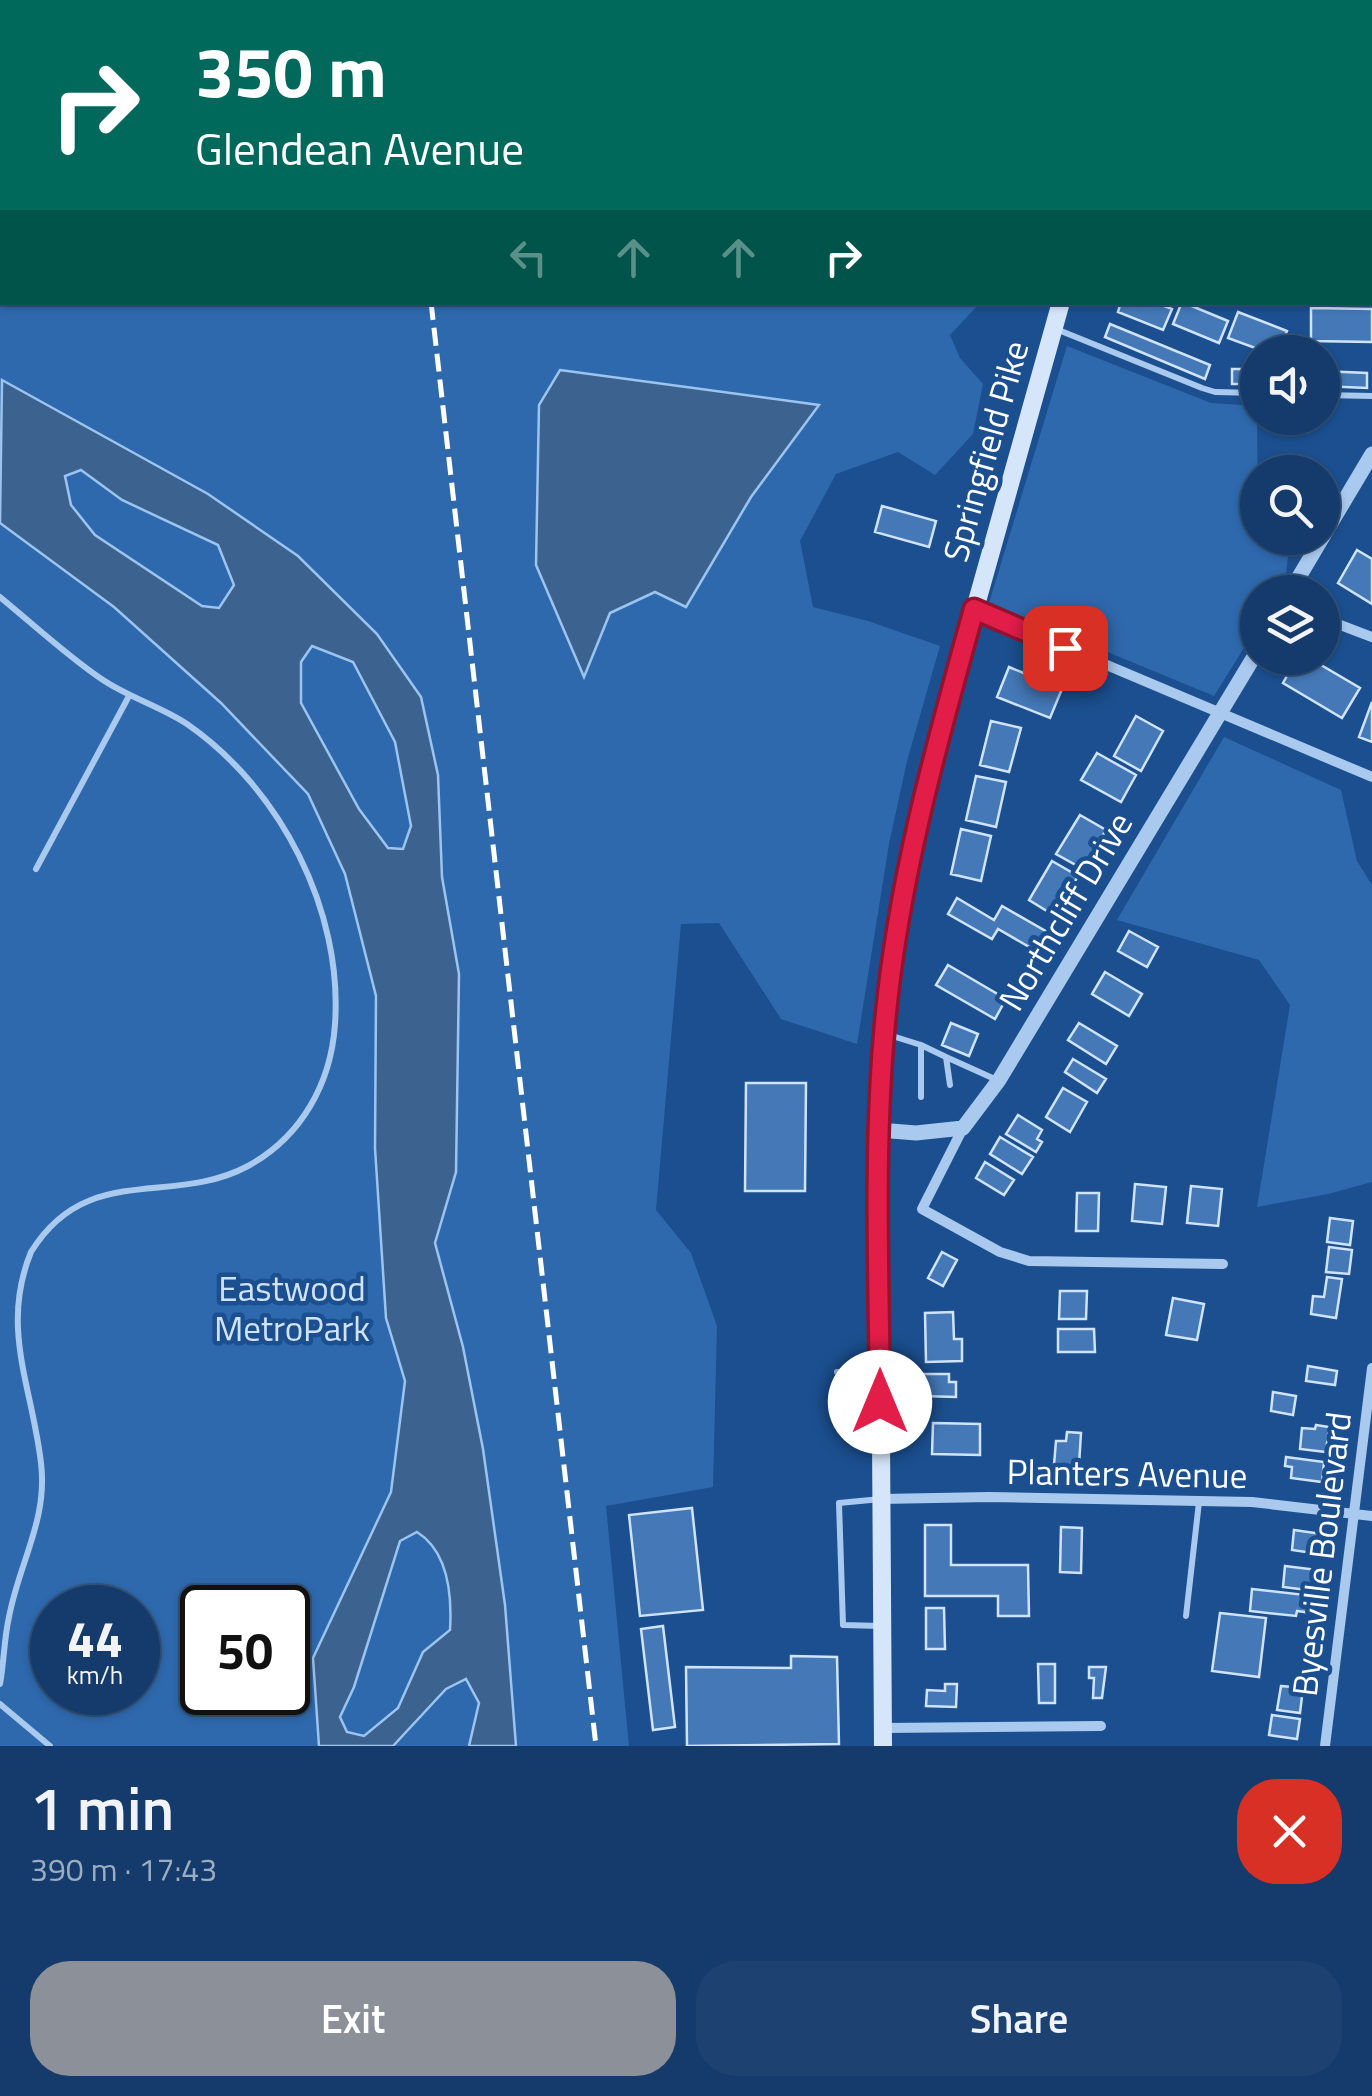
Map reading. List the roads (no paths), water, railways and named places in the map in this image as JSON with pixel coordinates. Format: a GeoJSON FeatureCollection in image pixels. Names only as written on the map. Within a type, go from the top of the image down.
{"type":"FeatureCollection","features":[{"type":"Feature","properties":{"kind":"main road","name":"Springfield Pike"},"geometry":{"type":"LineString","coordinates":[[883,1737],[879,1130],[884,1034],[908,862],[923,794],[1060,305]]}},
{"type":"Feature","properties":{"kind":"street"},"geometry":{"type":"LineString","coordinates":[[1300,575],[1372,454]]}},
{"type":"Feature","properties":{"kind":"street"},"geometry":{"type":"LineString","coordinates":[[974,609],[1372,777]]}},
{"type":"Feature","properties":{"kind":"street"},"geometry":{"type":"LineString","coordinates":[[1340,625],[1372,637]]}},
{"type":"Feature","properties":{"kind":"street","name":"Northcliff Drive"},"geometry":{"type":"LineString","coordinates":[[963,1128],[998,1080],[1243,675]]}},
{"type":"Feature","properties":{"kind":"street"},"geometry":{"type":"LineString","coordinates":[[879,1130],[916,1134],[963,1128]]}},
{"type":"Feature","properties":{"kind":"street"},"geometry":{"type":"LineString","coordinates":[[963,1128],[922,1209],[1000,1252],[1029,1261],[1224,1264]]}},
{"type":"Feature","properties":{"kind":"street","name":"Byesville Boulevard"},"geometry":{"type":"LineString","coordinates":[[1324,1746],[1372,1368]]}},
{"type":"Feature","properties":{"kind":"street","name":"Planters Avenue"},"geometry":{"type":"LineString","coordinates":[[881,1499],[1252,1502],[1372,1516]]}},
{"type":"Feature","properties":{"kind":"street"},"geometry":{"type":"LineString","coordinates":[[883,1737],[1102,1726]]}},
{"type":"Feature","properties":{"kind":"lane"},"geometry":{"type":"LineString","coordinates":[[1054,328],[1215,392],[1240,393]]}},
{"type":"Feature","properties":{"kind":"lane"},"geometry":{"type":"LineString","coordinates":[[1340,395],[1372,396]]}},
{"type":"Feature","properties":{"kind":"lane"},"geometry":{"type":"LineString","coordinates":[[0,597],[98,677],[171,714],[221,752],[266,802],[301,860],[324,919],[335,982],[334,1046],[318,1094],[303,1119],[268,1154],[207,1182],[126,1189],[94,1198],[52,1226],[21,1270],[12,1302],[10,1335],[39,1446],[42,1491],[33,1544],[9,1617],[0,1684]]}},
{"type":"Feature","properties":{"kind":"lane"},"geometry":{"type":"LineString","coordinates":[[36,869],[129,696]]}},
{"type":"Feature","properties":{"kind":"lane"},"geometry":{"type":"LineString","coordinates":[[884,1034],[921,1045],[998,1080]]}},
{"type":"Feature","properties":{"kind":"lane"},"geometry":{"type":"LineString","coordinates":[[921,1045],[922,1097]]}},
{"type":"Feature","properties":{"kind":"lane"},"geometry":{"type":"LineString","coordinates":[[946,1057],[950,1085]]}},
{"type":"Feature","properties":{"kind":"lane"},"geometry":{"type":"LineString","coordinates":[[837,1372],[880,1370]]}},
{"type":"Feature","properties":{"kind":"lane"},"geometry":{"type":"LineString","coordinates":[[881,1499],[839,1503],[842,1625],[882,1626]]}},
{"type":"Feature","properties":{"kind":"lane"},"geometry":{"type":"LineString","coordinates":[[1186,1616],[1200,1501]]}},
{"type":"Feature","properties":{"kind":"lane"},"geometry":{"type":"LineString","coordinates":[[0,1704],[50,1746]]}},
{"type":"Feature","properties":{"kind":"railway"},"geometry":{"type":"LineString","coordinates":[[431,305],[596,1746]]}},
{"type":"Feature","properties":{"kind":"park label","name":"Eastwood MetroPark"},"geometry":{"type":"Point","coordinates":[292,1308]}}]}
